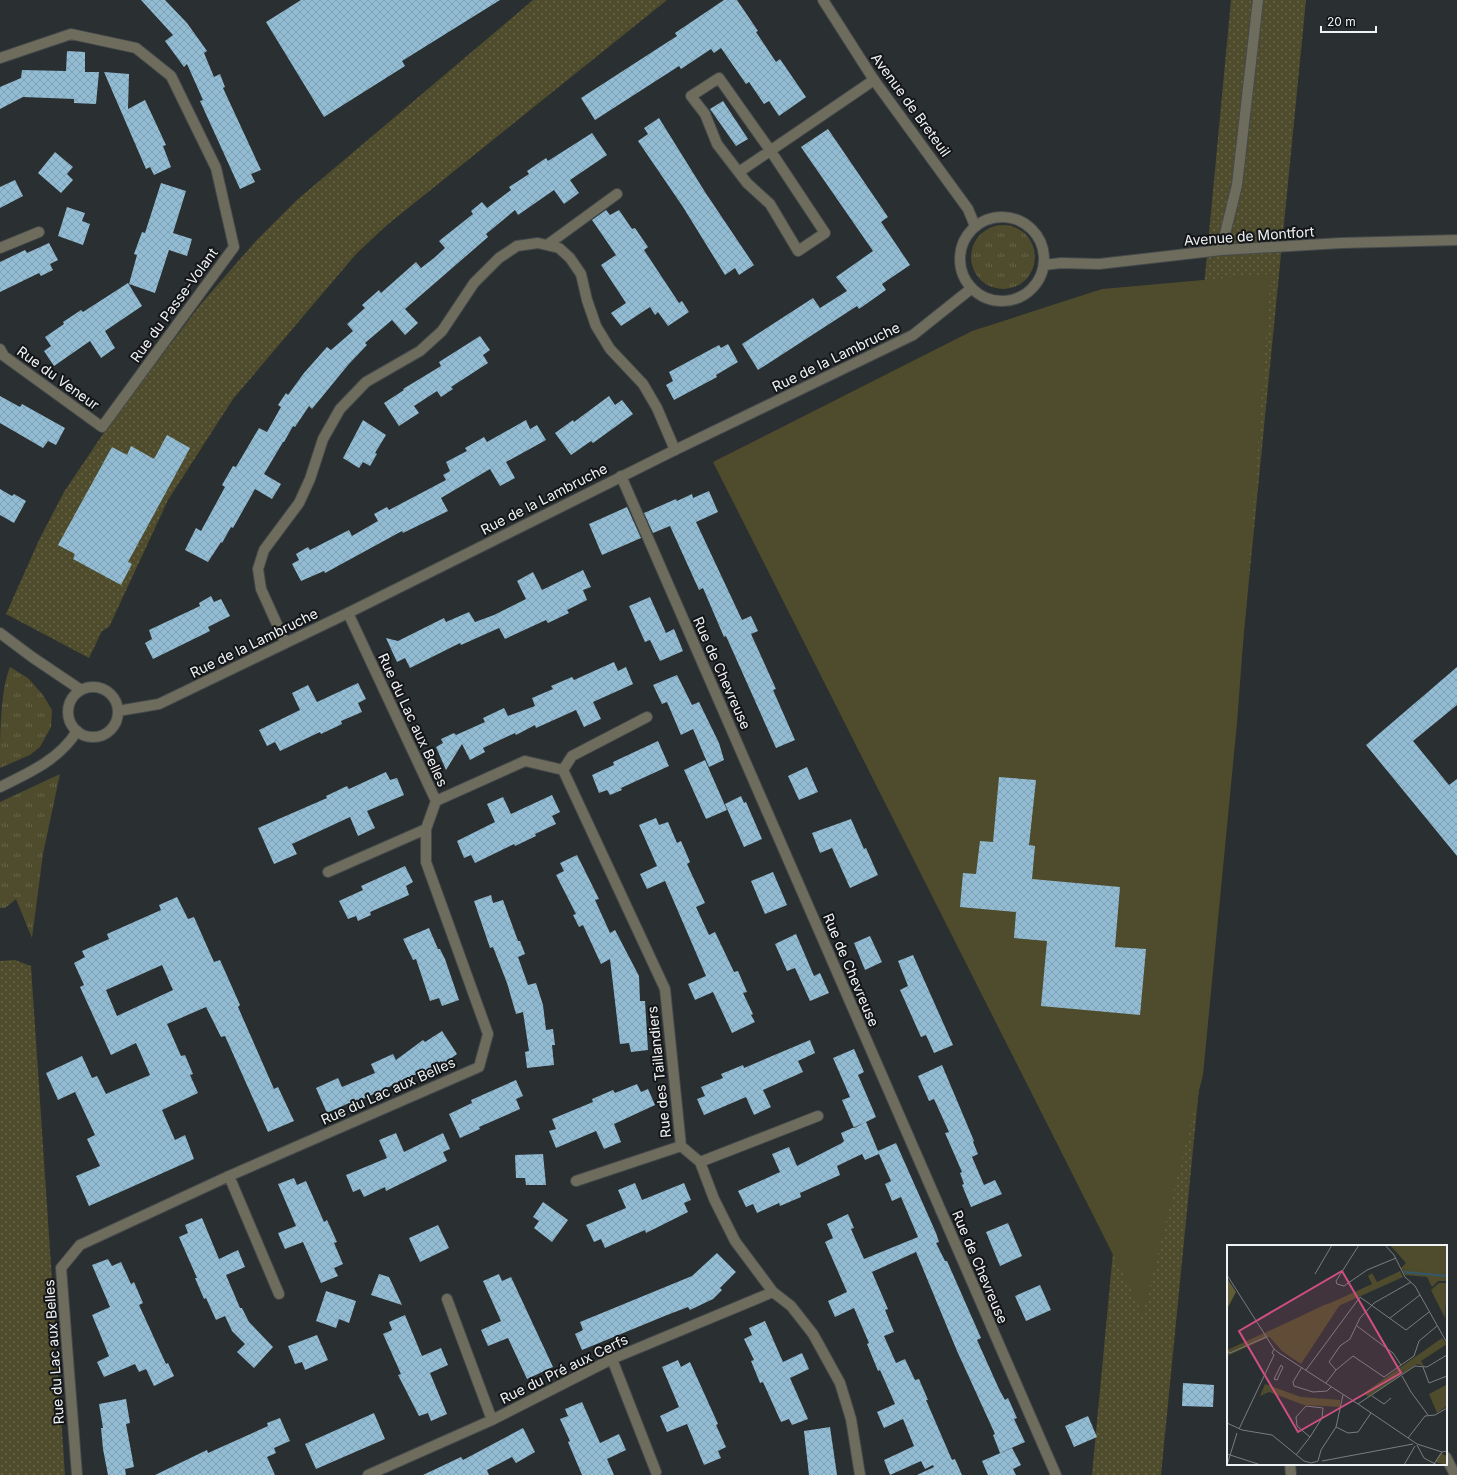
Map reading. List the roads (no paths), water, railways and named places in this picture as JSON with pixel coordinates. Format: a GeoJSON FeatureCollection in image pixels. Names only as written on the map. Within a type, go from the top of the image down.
{"type":"FeatureCollection","features":[{"type":"Feature","properties":{"kind":"street","name":"Avenue de Breteuil"},"geometry":{"type":"LineString","coordinates":[[823,0],[874,80],[968,209],[975,226]]}},
{"type":"Feature","properties":{"kind":"street"},"geometry":{"type":"LineString","coordinates":[[1221,250],[1237,185],[1258,0]]}},
{"type":"Feature","properties":{"kind":"street","name":"Rue du Passe-Volant"},"geometry":{"type":"LineString","coordinates":[[0,58],[71,34],[136,48],[171,76],[216,168],[234,247],[102,427]]}},
{"type":"Feature","properties":{"kind":"street"},"geometry":{"type":"LineString","coordinates":[[719,78],[770,150],[825,233],[798,251],[770,204],[747,184],[718,144],[705,114],[691,96],[719,78]]}},
{"type":"Feature","properties":{"kind":"street"},"geometry":{"type":"LineString","coordinates":[[739,172],[874,80]]}},
{"type":"Feature","properties":{"kind":"street"},"geometry":{"type":"LineString","coordinates":[[547,245],[617,194]]}},
{"type":"Feature","properties":{"kind":"street"},"geometry":{"type":"LineString","coordinates":[[1002,216],[1016,219],[1029,226],[1038,237],[1043,251],[1044,265],[1038,280],[1030,290],[1019,297],[1007,300],[994,300],[982,296],[972,288],[964,277],[960,263],[961,250],[966,236],[975,226],[988,219],[1002,216]]}},
{"type":"Feature","properties":{"kind":"street"},"geometry":{"type":"LineString","coordinates":[[0,248],[39,232]]}},
{"type":"Feature","properties":{"kind":"street","name":"Avenue de Montfort"},"geometry":{"type":"LineString","coordinates":[[1044,265],[1061,263],[1099,264],[1221,250],[1341,243],[1457,240]]}},
{"type":"Feature","properties":{"kind":"street"},"geometry":{"type":"LineString","coordinates":[[285,642],[261,589],[258,569],[264,550],[299,503],[310,479],[323,439],[340,409],[366,382],[420,351],[442,331],[474,283],[499,258],[517,246],[538,243],[547,245],[559,248],[570,258],[581,274],[587,300],[596,326],[610,349],[643,384],[657,408],[675,450]]}},
{"type":"Feature","properties":{"kind":"street","name":"Rue de la Lambruche"},"geometry":{"type":"LineString","coordinates":[[118,712],[159,704],[285,642],[348,613],[621,476],[913,335],[972,288]]}},
{"type":"Feature","properties":{"kind":"street","name":"Rue du Veneur"},"geometry":{"type":"LineString","coordinates":[[0,349],[4,356],[102,427]]}},
{"type":"Feature","properties":{"kind":"street","name":"Rue de Chevreuse"},"geometry":{"type":"LineString","coordinates":[[621,476],[1056,1475]]}},
{"type":"Feature","properties":{"kind":"street","name":"Rue du Lac aux Belles"},"geometry":{"type":"LineString","coordinates":[[77,1475],[61,1268],[80,1245],[229,1176],[480,1067],[488,1034],[426,862],[426,828],[436,801],[348,613]]}},
{"type":"Feature","properties":{"kind":"street"},"geometry":{"type":"LineString","coordinates":[[0,633],[80,690]]}},
{"type":"Feature","properties":{"kind":"street"},"geometry":{"type":"LineString","coordinates":[[97,687],[106,690],[112,695],[117,703],[118,712],[113,727],[104,734],[92,737],[77,731],[72,725],[68,710],[70,702],[80,690],[97,687]]}},
{"type":"Feature","properties":{"kind":"street"},"geometry":{"type":"LineString","coordinates":[[436,801],[526,761],[562,770],[572,756],[647,716]]}},
{"type":"Feature","properties":{"kind":"street"},"geometry":{"type":"LineString","coordinates":[[0,787],[55,757],[71,741],[77,731]]}},
{"type":"Feature","properties":{"kind":"street","name":"Rue des Taillandiers"},"geometry":{"type":"LineString","coordinates":[[562,770],[665,989],[681,1146],[700,1162],[714,1198],[735,1241],[773,1292],[791,1306],[813,1334],[840,1383],[851,1419],[860,1475]]}},
{"type":"Feature","properties":{"kind":"street"},"geometry":{"type":"LineString","coordinates":[[328,872],[426,828]]}},
{"type":"Feature","properties":{"kind":"street"},"geometry":{"type":"LineString","coordinates":[[700,1162],[818,1116]]}},
{"type":"Feature","properties":{"kind":"street"},"geometry":{"type":"LineString","coordinates":[[576,1181],[681,1146]]}},
{"type":"Feature","properties":{"kind":"street"},"geometry":{"type":"LineString","coordinates":[[229,1176],[278,1294]]}},
{"type":"Feature","properties":{"kind":"street","name":"Rue du Pré aux Cerfs"},"geometry":{"type":"LineString","coordinates":[[368,1475],[492,1420],[612,1359],[773,1292]]}},
{"type":"Feature","properties":{"kind":"street"},"geometry":{"type":"LineString","coordinates":[[447,1299],[492,1420]]}},
{"type":"Feature","properties":{"kind":"street"},"geometry":{"type":"LineString","coordinates":[[612,1359],[656,1472]]}},
{"type":"Feature","properties":{"kind":"street"},"geometry":{"type":"LineString","coordinates":[[1447,1459],[1455,1475]]}},
{"type":"Feature","properties":{"kind":"street"},"geometry":{"type":"LineString","coordinates":[[1290,1465],[1291,1475]]}}]}
